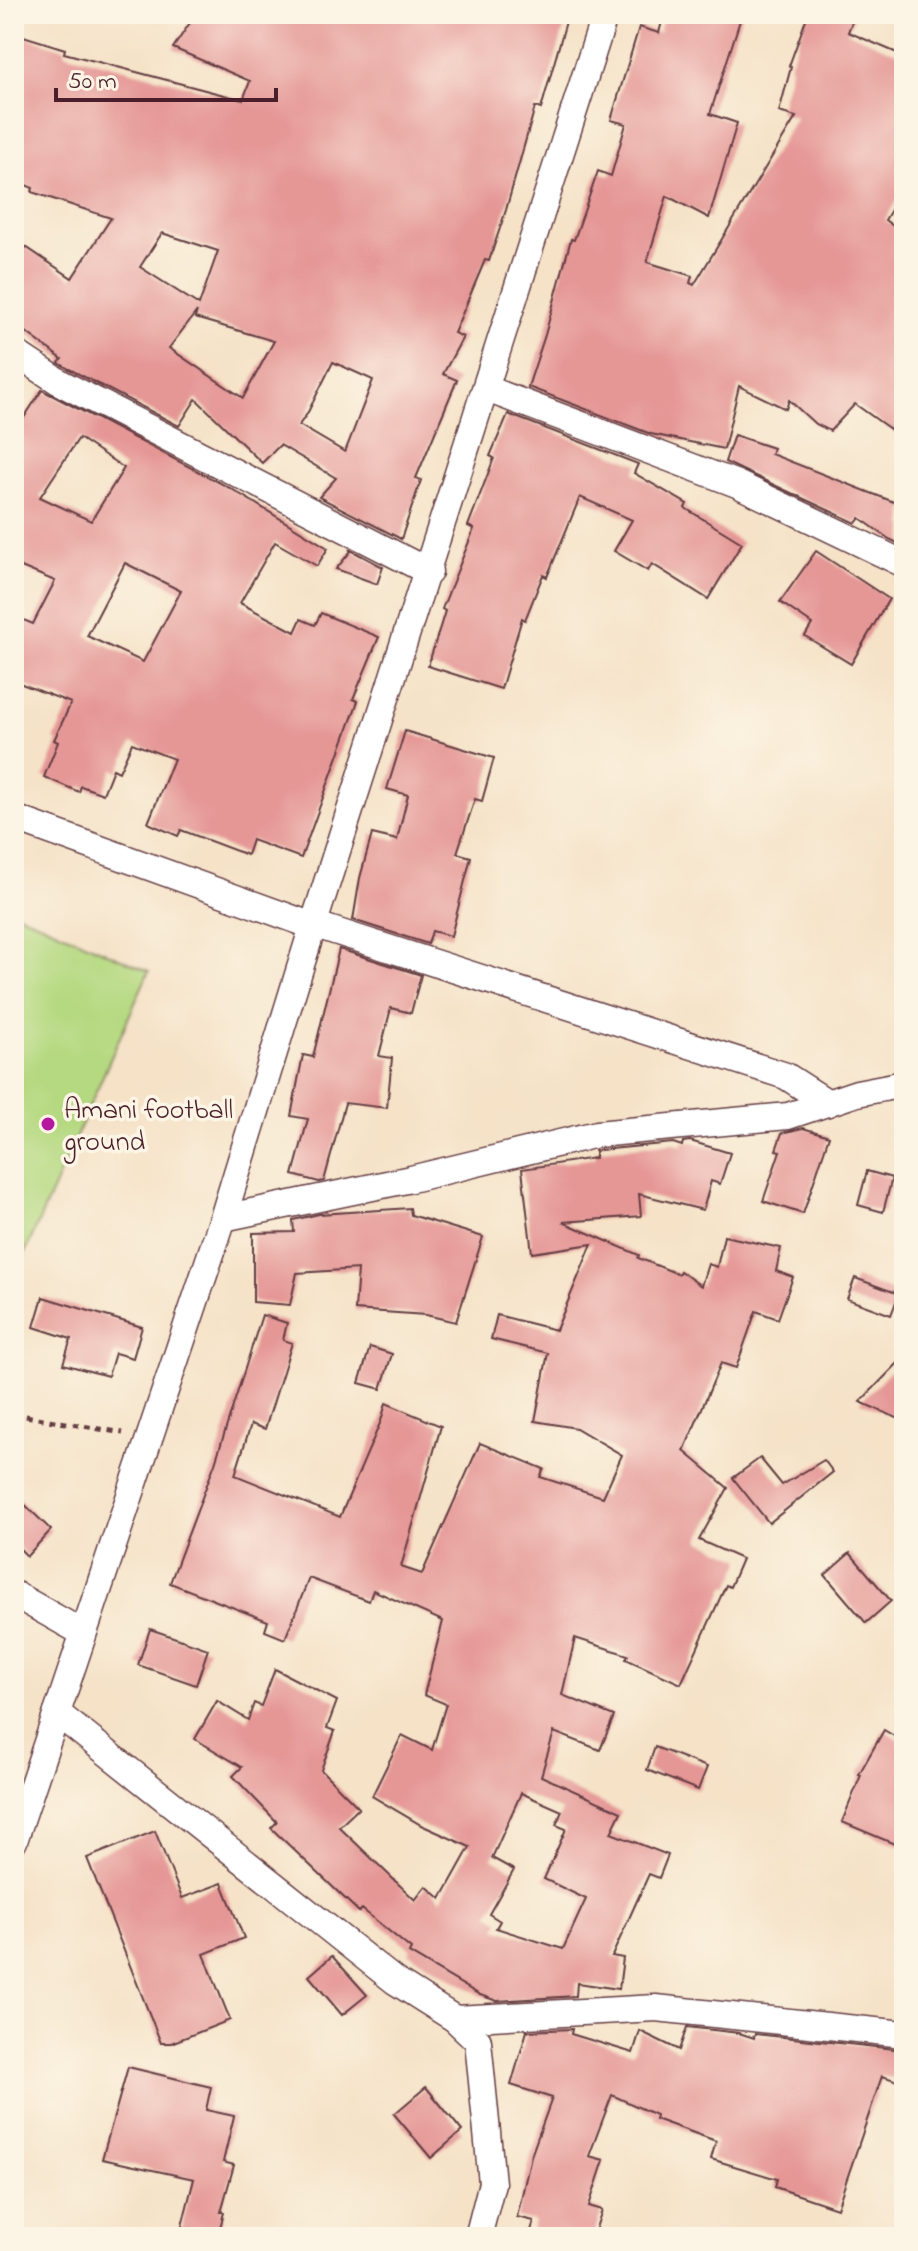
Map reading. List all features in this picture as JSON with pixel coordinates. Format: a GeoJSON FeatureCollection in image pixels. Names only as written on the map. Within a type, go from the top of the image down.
{"type":"FeatureCollection","features":[{"type":"Feature","properties":{"kind":"street"},"geometry":{"type":"LineString","coordinates":[[14,1841],[223,1218],[313,926],[429,572],[605,14]]}},
{"type":"Feature","properties":{"kind":"street"},"geometry":{"type":"LineString","coordinates":[[14,352],[61,383],[429,572]]}},
{"type":"Feature","properties":{"kind":"street"},"geometry":{"type":"LineString","coordinates":[[487,389],[737,484],[904,564]]}},
{"type":"Feature","properties":{"kind":"street"},"geometry":{"type":"LineString","coordinates":[[14,818],[313,926],[786,1076],[828,1103]]}},
{"type":"Feature","properties":{"kind":"street"},"geometry":{"type":"LineString","coordinates":[[223,1218],[411,1179],[597,1134],[788,1116],[857,1093],[904,1084]]}},
{"type":"Feature","properties":{"kind":"street"},"geometry":{"type":"LineString","coordinates":[[14,1594],[83,1633]]}},
{"type":"Feature","properties":{"kind":"street"},"geometry":{"type":"LineString","coordinates":[[57,1713],[395,1981],[455,2019],[478,2041],[492,2183],[478,2237]]}},
{"type":"Feature","properties":{"kind":"street"},"geometry":{"type":"LineString","coordinates":[[455,2019],[656,2008],[904,2034]]}},
{"type":"Feature","properties":{"kind":"path"},"geometry":{"type":"LineString","coordinates":[[14,1414],[149,1438]]}},
{"type":"Feature","properties":{"kind":"green space","name":"Amani football ground"},"geometry":{"type":"Polygon","coordinates":[[[14,912],[149,971],[14,1278],[14,912]]]}},
{"type":"Feature","properties":{"kind":"building"},"geometry":{"type":"Polygon","coordinates":[[[196,14],[554,14],[567,18],[541,109],[535,107],[489,261],[485,260],[454,333],[463,337],[443,374],[457,380],[416,478],[421,480],[401,539],[319,497],[336,478],[280,445],[262,463],[196,399],[179,426],[59,363],[62,359],[14,323],[14,239],[72,278],[111,218],[32,192],[33,188],[14,180],[14,33],[65,49],[64,53],[243,100],[250,81],[173,48],[196,14]],[[162,233],[140,267],[199,305],[218,251],[162,233]],[[197,311],[169,348],[243,398],[274,341],[195,318],[197,311]],[[333,362],[299,425],[345,452],[373,380],[333,362]]]}},
{"type":"Feature","properties":{"kind":"building"},"geometry":{"type":"Polygon","coordinates":[[[664,14],[742,14],[710,114],[737,123],[709,218],[667,196],[647,262],[692,276],[690,283],[694,285],[796,117],[779,112],[789,66],[808,14],[855,14],[848,32],[904,56],[904,188],[885,220],[904,234],[904,439],[855,404],[830,431],[814,423],[789,400],[786,409],[739,386],[724,449],[651,434],[528,387],[571,239],[574,240],[598,171],[611,176],[626,124],[611,120],[639,27],[659,33],[664,14]]]}},
{"type":"Feature","properties":{"kind":"building"},"geometry":{"type":"Polygon","coordinates":[[[42,390],[230,488],[328,548],[317,566],[275,542],[240,603],[295,632],[301,619],[315,625],[321,613],[379,637],[353,699],[358,701],[301,858],[252,840],[247,855],[181,830],[178,836],[148,823],[174,759],[132,743],[119,772],[113,769],[103,794],[81,786],[79,792],[44,777],[58,742],[54,740],[71,703],[14,681],[14,616],[33,624],[55,581],[14,564],[14,433],[42,390]],[[79,438],[40,497],[91,521],[124,468],[79,438]],[[125,563],[87,636],[143,662],[181,591],[125,563]]]}},
{"type":"Feature","properties":{"kind":"building"},"geometry":{"type":"Polygon","coordinates":[[[508,414],[638,464],[634,473],[687,504],[685,508],[742,543],[708,599],[652,564],[648,571],[614,551],[632,520],[580,497],[547,577],[543,575],[525,620],[522,618],[501,689],[428,666],[445,611],[442,609],[474,529],[468,526],[494,458],[490,456],[508,414]]]}},
{"type":"Feature","properties":{"kind":"building"},"geometry":{"type":"Polygon","coordinates":[[[734,435],[773,448],[771,454],[904,506],[904,546],[860,518],[856,523],[725,462],[734,435]]]}},
{"type":"Feature","properties":{"kind":"building"},"geometry":{"type":"Polygon","coordinates":[[[349,549],[383,567],[377,584],[336,569],[351,551],[349,549]]]}},
{"type":"Feature","properties":{"kind":"building"},"geometry":{"type":"Polygon","coordinates":[[[816,551],[889,599],[851,664],[805,636],[812,624],[780,602],[816,551]]]}},
{"type":"Feature","properties":{"kind":"building"},"geometry":{"type":"Polygon","coordinates":[[[405,731],[494,758],[482,801],[475,799],[457,853],[471,857],[451,936],[432,931],[428,944],[353,920],[372,834],[397,840],[408,795],[387,789],[405,731]]]}},
{"type":"Feature","properties":{"kind":"building"},"geometry":{"type":"Polygon","coordinates":[[[339,949],[421,975],[411,1013],[391,1008],[379,1056],[392,1058],[387,1108],[345,1103],[324,1181],[319,1182],[293,1175],[308,1119],[291,1116],[303,1055],[313,1057],[339,949]]]}},
{"type":"Feature","properties":{"kind":"building"},"geometry":{"type":"Polygon","coordinates":[[[803,1128],[829,1136],[803,1214],[763,1201],[780,1151],[776,1150],[782,1133],[803,1128]]]}},
{"type":"Feature","properties":{"kind":"building"},"geometry":{"type":"Polygon","coordinates":[[[690,1141],[730,1153],[720,1184],[711,1181],[703,1210],[639,1194],[641,1216],[563,1222],[639,1255],[638,1258],[678,1274],[680,1271],[701,1286],[708,1264],[717,1267],[724,1236],[781,1248],[776,1271],[793,1277],[778,1319],[756,1311],[736,1368],[721,1363],[684,1451],[728,1488],[699,1540],[742,1559],[730,1587],[726,1585],[681,1684],[626,1659],[628,1655],[575,1638],[562,1695],[614,1716],[600,1750],[554,1732],[541,1776],[621,1812],[611,1833],[668,1855],[659,1878],[649,1874],[612,1956],[623,1958],[619,1989],[577,1983],[576,1996],[497,2001],[480,1995],[409,1953],[411,1949],[362,1909],[359,1912],[271,1828],[277,1822],[233,1776],[242,1767],[195,1739],[217,1701],[248,1720],[254,1703],[261,1706],[275,1669],[337,1701],[327,1728],[335,1731],[321,1770],[359,1808],[339,1827],[415,1900],[426,1886],[441,1899],[470,1847],[421,1825],[372,1796],[402,1735],[432,1750],[446,1704],[424,1695],[443,1621],[373,1590],[369,1601],[309,1578],[285,1639],[265,1631],[268,1621],[170,1583],[215,1463],[262,1315],[287,1323],[283,1340],[292,1343],[265,1429],[251,1424],[235,1475],[340,1517],[386,1403],[441,1426],[401,1567],[422,1574],[480,1443],[544,1469],[540,1477],[603,1497],[622,1455],[576,1428],[535,1421],[548,1353],[491,1339],[497,1315],[556,1330],[592,1244],[532,1253],[522,1169],[595,1158],[595,1151],[600,1150],[673,1143],[682,1146],[683,1142],[690,1141]],[[521,1793],[492,1858],[514,1870],[489,1914],[500,1921],[496,1928],[563,1949],[586,1899],[544,1879],[566,1829],[556,1825],[562,1811],[521,1793]]]}},
{"type":"Feature","properties":{"kind":"building"},"geometry":{"type":"Polygon","coordinates":[[[867,1171],[892,1178],[883,1212],[858,1205],[867,1171]]]}},
{"type":"Feature","properties":{"kind":"building"},"geometry":{"type":"Polygon","coordinates":[[[410,1208],[411,1215],[483,1237],[456,1322],[426,1315],[355,1310],[358,1269],[297,1273],[290,1305],[253,1302],[253,1233],[294,1232],[293,1220],[319,1214],[410,1208]]]}},
{"type":"Feature","properties":{"kind":"building"},"geometry":{"type":"Polygon","coordinates":[[[855,1278],[899,1294],[891,1315],[847,1299],[855,1278]]]}},
{"type":"Feature","properties":{"kind":"building"},"geometry":{"type":"Polygon","coordinates":[[[43,1297],[142,1327],[133,1358],[115,1353],[108,1376],[63,1364],[71,1339],[34,1327],[43,1297]]]}},
{"type":"Feature","properties":{"kind":"building"},"geometry":{"type":"Polygon","coordinates":[[[370,1347],[392,1354],[381,1389],[359,1383],[370,1347]]]}},
{"type":"Feature","properties":{"kind":"building"},"geometry":{"type":"Polygon","coordinates":[[[904,1357],[904,1421],[860,1402],[904,1357]]]}},
{"type":"Feature","properties":{"kind":"building"},"geometry":{"type":"Polygon","coordinates":[[[760,1458],[782,1485],[824,1460],[833,1472],[769,1523],[733,1478],[760,1458]]]}},
{"type":"Feature","properties":{"kind":"building"},"geometry":{"type":"Polygon","coordinates":[[[14,1494],[51,1530],[27,1556],[14,1543],[14,1494]]]}},
{"type":"Feature","properties":{"kind":"building"},"geometry":{"type":"Polygon","coordinates":[[[850,1553],[891,1601],[866,1623],[825,1575],[850,1553]]]}},
{"type":"Feature","properties":{"kind":"building"},"geometry":{"type":"Polygon","coordinates":[[[150,1629],[208,1649],[196,1685],[138,1665],[150,1629]]]}},
{"type":"Feature","properties":{"kind":"building"},"geometry":{"type":"Polygon","coordinates":[[[884,1730],[904,1742],[904,1848],[842,1822],[859,1774],[884,1730]]]}},
{"type":"Feature","properties":{"kind":"building"},"geometry":{"type":"Polygon","coordinates":[[[655,1747],[707,1767],[698,1790],[647,1770],[655,1747]]]}},
{"type":"Feature","properties":{"kind":"building"},"geometry":{"type":"Polygon","coordinates":[[[155,1831],[182,1898],[222,1883],[244,1938],[204,1954],[230,2020],[171,2043],[161,2043],[87,1858],[155,1831]]]}},
{"type":"Feature","properties":{"kind":"building"},"geometry":{"type":"Polygon","coordinates":[[[332,1956],[367,1995],[342,2015],[309,1976],[332,1956]]]}},
{"type":"Feature","properties":{"kind":"building"},"geometry":{"type":"Polygon","coordinates":[[[687,2027],[739,2033],[754,2038],[755,2034],[904,2050],[904,2083],[882,2076],[837,2208],[775,2187],[777,2179],[711,2159],[716,2141],[655,2119],[656,2115],[612,2095],[589,2156],[604,2160],[589,2206],[602,2210],[593,2237],[529,2237],[534,2221],[517,2217],[531,2156],[552,2098],[511,2085],[527,2031],[572,2029],[571,2034],[633,2053],[640,2031],[679,2050],[687,2027]]]}},
{"type":"Feature","properties":{"kind":"building"},"geometry":{"type":"Polygon","coordinates":[[[128,2067],[211,2087],[206,2110],[234,2116],[223,2162],[234,2165],[221,2212],[224,2212],[218,2237],[181,2230],[194,2179],[102,2159],[128,2067]]]}},
{"type":"Feature","properties":{"kind":"building"},"geometry":{"type":"Polygon","coordinates":[[[426,2087],[462,2131],[431,2158],[394,2114],[426,2087]]]}},
{"type":"Feature","properties":{"kind":"place","name":"Amani football ground"},"geometry":{"type":"Point","coordinates":[48,1124]}}]}
